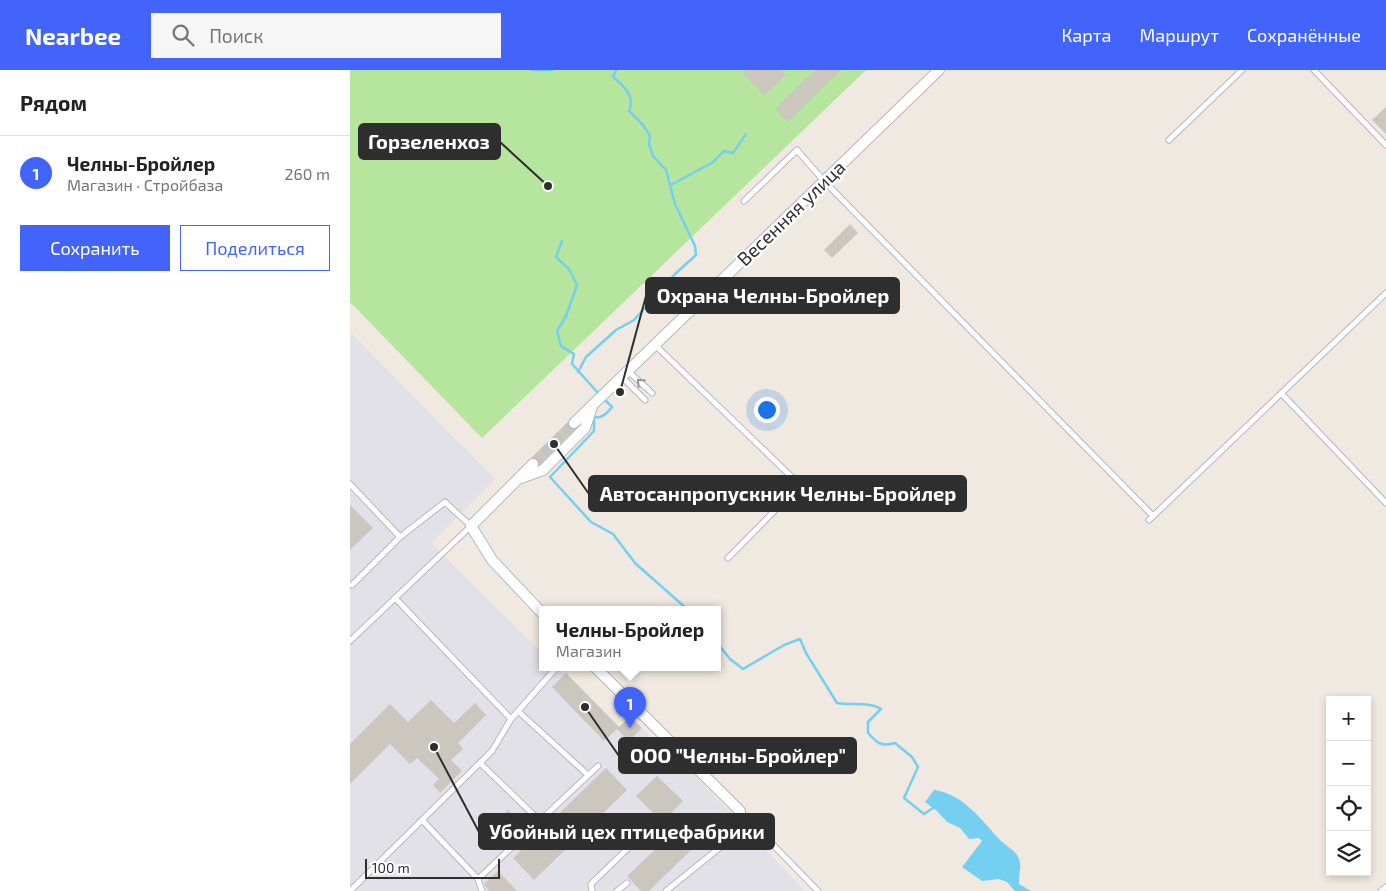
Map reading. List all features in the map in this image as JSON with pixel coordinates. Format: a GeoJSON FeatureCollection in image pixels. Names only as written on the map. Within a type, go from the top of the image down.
{"type":"FeatureCollection","features":[{"type":"Feature","properties":{"kind":"street","name":"Весенняя улица"},"geometry":{"type":"LineString","coordinates":[[574,423],[940,70]]}},
{"type":"Feature","properties":{"kind":"street"},"geometry":{"type":"LineString","coordinates":[[517,479],[543,470],[585,428],[596,402]]}},
{"type":"Feature","properties":{"kind":"street"},"geometry":{"type":"LineString","coordinates":[[531,465],[471,526],[492,560],[539,610]]}},
{"type":"Feature","properties":{"kind":"street"},"geometry":{"type":"LineString","coordinates":[[599,671],[740,811]]}},
{"type":"Feature","properties":{"kind":"lane"},"geometry":{"type":"LineString","coordinates":[[1169,140],[1242,70]]}},
{"type":"Feature","properties":{"kind":"lane"},"geometry":{"type":"LineString","coordinates":[[1314,70],[1386,145]]}},
{"type":"Feature","properties":{"kind":"lane"},"geometry":{"type":"LineString","coordinates":[[744,201],[797,150],[824,181],[1151,518],[1386,293]]}},
{"type":"Feature","properties":{"kind":"lane"},"geometry":{"type":"LineString","coordinates":[[655,345],[800,484],[728,558]]}},
{"type":"Feature","properties":{"kind":"lane"},"geometry":{"type":"LineString","coordinates":[[625,374],[652,393]]}},
{"type":"Feature","properties":{"kind":"lane"},"geometry":{"type":"LineString","coordinates":[[625,374],[645,400]]}},
{"type":"Feature","properties":{"kind":"lane"},"geometry":{"type":"LineString","coordinates":[[1281,393],[1386,503]]}},
{"type":"Feature","properties":{"kind":"lane"},"geometry":{"type":"LineString","coordinates":[[350,484],[400,537]]}},
{"type":"Feature","properties":{"kind":"lane"},"geometry":{"type":"LineString","coordinates":[[350,641],[471,526],[445,502],[400,537],[352,585]]}},
{"type":"Feature","properties":{"kind":"lane"},"geometry":{"type":"LineString","coordinates":[[395,598],[511,719]]}},
{"type":"Feature","properties":{"kind":"lane"},"geometry":{"type":"LineString","coordinates":[[350,891],[492,751],[511,719],[553,671]]}},
{"type":"Feature","properties":{"kind":"lane"},"geometry":{"type":"LineString","coordinates":[[518,711],[588,775]]}},
{"type":"Feature","properties":{"kind":"lane"},"geometry":{"type":"LineString","coordinates":[[480,763],[540,821]]}},
{"type":"Feature","properties":{"kind":"lane"},"geometry":{"type":"LineString","coordinates":[[478,879],[598,766]]}},
{"type":"Feature","properties":{"kind":"lane"},"geometry":{"type":"LineString","coordinates":[[740,811],[818,891]]}},
{"type":"Feature","properties":{"kind":"lane"},"geometry":{"type":"LineString","coordinates":[[422,820],[478,879],[482,891]]}},
{"type":"Feature","properties":{"kind":"lane"},"geometry":{"type":"LineString","coordinates":[[592,891],[591,884],[650,826]]}},
{"type":"Feature","properties":{"kind":"lane"},"geometry":{"type":"LineString","coordinates":[[666,891],[732,837]]}},
{"type":"Feature","properties":{"kind":"lane"},"geometry":{"type":"LineString","coordinates":[[617,891],[627,882]]}},
{"type":"Feature","properties":{"kind":"lane"},"geometry":{"type":"LineString","coordinates":[[1382,891],[1386,887]]}},
{"type":"Feature","properties":{"kind":"shaded area"},"geometry":{"type":"Polygon","coordinates":[[[350,332],[495,479],[431,543],[539,650],[539,671],[560,671],[564,675],[566,673],[619,727],[629,740],[642,728],[653,740],[658,737],[805,891],[350,891],[350,332]]]}},
{"type":"Feature","properties":{"kind":"green space"},"geometry":{"type":"Polygon","coordinates":[[[350,70],[866,70],[482,438],[350,302],[350,70]]]}},
{"type":"Feature","properties":{"kind":"water"},"geometry":{"type":"Polygon","coordinates":[[[934,790],[954,797],[963,803],[1001,841],[1015,852],[1020,864],[1019,884],[1031,891],[1015,891],[1007,882],[999,879],[982,881],[962,867],[982,841],[979,838],[969,839],[960,828],[947,822],[925,802],[934,790]]]}},
{"type":"Feature","properties":{"kind":"building"},"geometry":{"type":"Polygon","coordinates":[[[746,70],[781,70],[786,75],[764,95],[743,74],[746,70]]]}},
{"type":"Feature","properties":{"kind":"building"},"geometry":{"type":"Polygon","coordinates":[[[815,70],[841,70],[788,122],[775,109],[815,70]]]}},
{"type":"Feature","properties":{"kind":"building"},"geometry":{"type":"Polygon","coordinates":[[[1386,107],[1386,134],[1372,120],[1386,107]]]}},
{"type":"Feature","properties":{"kind":"building"},"geometry":{"type":"Polygon","coordinates":[[[850,224],[858,233],[832,258],[824,250],[850,224]]]}},
{"type":"Feature","properties":{"kind":"building"},"geometry":{"type":"Polygon","coordinates":[[[567,423],[574,430],[540,464],[537,459],[531,458],[567,423]]]}},
{"type":"Feature","properties":{"kind":"building"},"geometry":{"type":"Polygon","coordinates":[[[350,505],[373,528],[350,550],[350,505]]]}},
{"type":"Feature","properties":{"kind":"building"},"geometry":{"type":"Polygon","coordinates":[[[566,673],[619,727],[630,716],[642,728],[629,741],[617,729],[604,741],[552,687],[566,673]]]}},
{"type":"Feature","properties":{"kind":"building"},"geometry":{"type":"Polygon","coordinates":[[[431,700],[454,723],[475,703],[486,715],[458,743],[463,749],[451,760],[462,771],[440,793],[433,785],[439,779],[417,758],[410,764],[390,744],[350,784],[350,744],[390,704],[408,722],[431,700]]]}},
{"type":"Feature","properties":{"kind":"building"},"geometry":{"type":"Polygon","coordinates":[[[606,768],[627,790],[534,880],[513,858],[606,768]]]}},
{"type":"Feature","properties":{"kind":"building"},"geometry":{"type":"Polygon","coordinates":[[[657,776],[683,801],[662,822],[636,796],[657,776]]]}},
{"type":"Feature","properties":{"kind":"building"},"geometry":{"type":"Polygon","coordinates":[[[508,810],[522,825],[498,847],[484,832],[508,810]]]}},
{"type":"Feature","properties":{"kind":"building"},"geometry":{"type":"Polygon","coordinates":[[[676,830],[693,848],[649,891],[641,891],[627,876],[676,830]]]}},
{"type":"Feature","properties":{"kind":"building"},"geometry":{"type":"Polygon","coordinates":[[[498,871],[517,891],[489,891],[484,884],[498,871]]]}},
{"type":"Feature","properties":{"kind":"waterway"},"geometry":{"type":"LineString","coordinates":[[532,70],[552,70]]}},
{"type":"Feature","properties":{"kind":"waterway"},"geometry":{"type":"LineString","coordinates":[[578,372],[586,357],[616,330],[634,320],[675,274],[696,255],[695,246],[675,204],[666,170],[653,156],[649,144],[650,136],[643,125],[629,111],[631,106],[630,96],[613,77],[616,70]]}},
{"type":"Feature","properties":{"kind":"waterway"},"geometry":{"type":"LineString","coordinates":[[671,185],[713,162],[724,151],[733,153],[746,134]]}},
{"type":"Feature","properties":{"kind":"waterway"},"geometry":{"type":"LineString","coordinates":[[562,241],[556,257],[569,269],[577,285],[566,316],[557,331],[561,346],[574,354],[572,364],[599,394]]}},
{"type":"Feature","properties":{"kind":"waterway"},"geometry":{"type":"LineString","coordinates":[[603,398],[612,407],[602,416],[594,417],[594,431],[550,477],[591,522],[613,534],[635,563],[684,606]]}},
{"type":"Feature","properties":{"kind":"waterway"},"geometry":{"type":"LineString","coordinates":[[721,648],[730,659],[743,669],[784,645],[800,639],[806,653],[837,703],[865,704],[881,709],[868,722],[868,733],[880,743],[886,745],[895,743],[912,757],[918,767],[904,798],[924,814],[933,808]]}},
{"type":"Feature","properties":{"kind":"tunnel"},"geometry":{"type":"LineString","coordinates":[[533,464],[574,423]]}},
{"type":"Feature","properties":{"kind":"place","name":"Горзеленхоз"},"geometry":{"type":"Point","coordinates":[548,186]}},
{"type":"Feature","properties":{"kind":"place","name":"Охрана Челны-Бройлер"},"geometry":{"type":"Point","coordinates":[620,392]}},
{"type":"Feature","properties":{"kind":"place","name":"Автосанпропускник Челны-Бройлер"},"geometry":{"type":"Point","coordinates":[554,444]}},
{"type":"Feature","properties":{"kind":"place","name":"ООО \"Челны-Бройлер\""},"geometry":{"type":"Point","coordinates":[585,707]}},
{"type":"Feature","properties":{"kind":"place","name":"Челны-Бройлер"},"geometry":{"type":"Point","coordinates":[630,728]}},
{"type":"Feature","properties":{"kind":"place","name":"Убойный цех птицефабрики"},"geometry":{"type":"Point","coordinates":[434,747]}}]}
